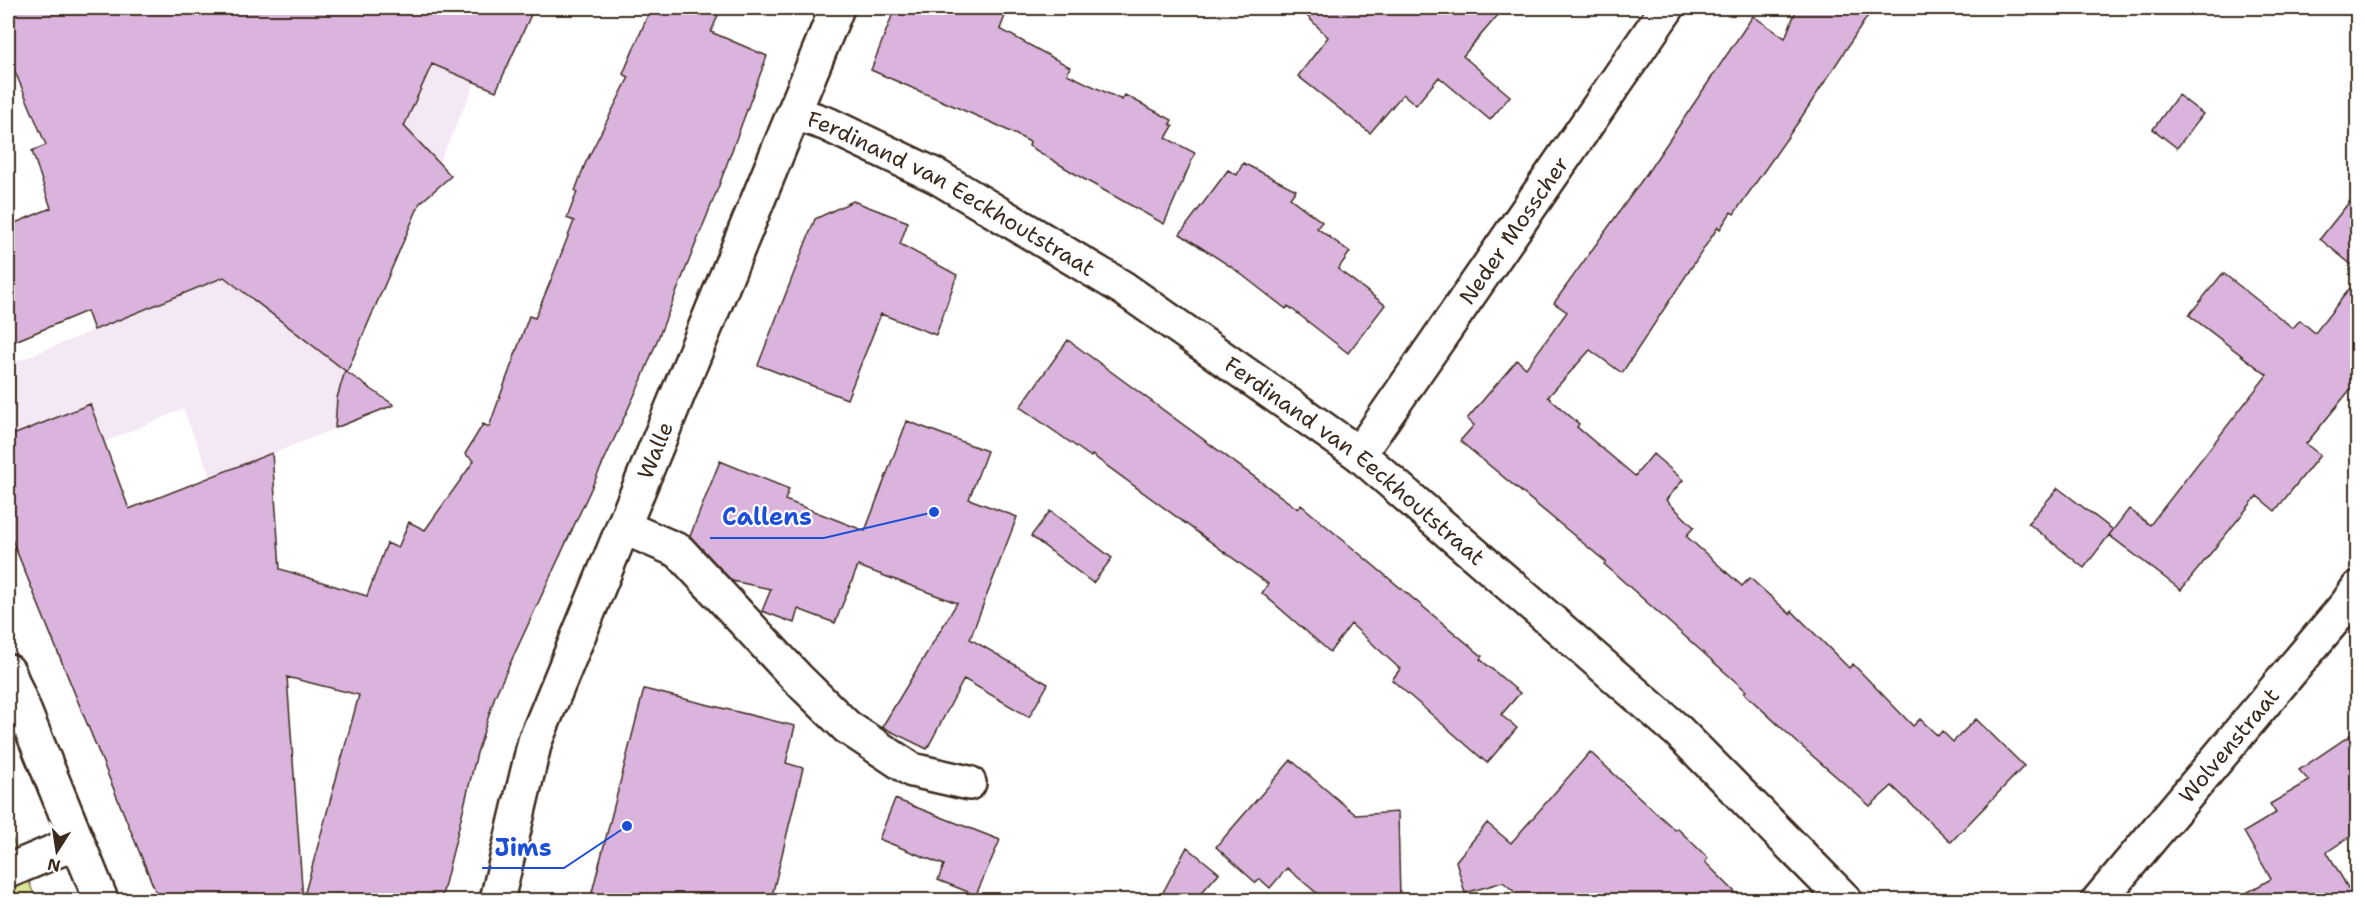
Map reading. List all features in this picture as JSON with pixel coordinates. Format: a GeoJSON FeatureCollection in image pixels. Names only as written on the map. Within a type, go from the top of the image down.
{"type":"FeatureCollection","features":[{"type":"Feature","properties":{"kind":"street","name":"Walle"},"geometry":{"type":"LineString","coordinates":[[497,900],[535,741],[837,8]]}},
{"type":"Feature","properties":{"kind":"street","name":"Neder Mosscher"},"geometry":{"type":"LineString","coordinates":[[1359,454],[1667,8]]}},
{"type":"Feature","properties":{"kind":"street","name":"Ferdinand van Eeckhoutstraat"},"geometry":{"type":"LineString","coordinates":[[795,113],[827,124],[936,176],[1123,288],[1359,454],[1678,731],[1845,900]]}},
{"type":"Feature","properties":{"kind":"street"},"geometry":{"type":"LineString","coordinates":[[623,526],[679,551],[797,678],[847,728],[912,770],[969,783]]}},
{"type":"Feature","properties":{"kind":"street","name":"Wolvenstraat"},"geometry":{"type":"LineString","coordinates":[[2099,900],[2358,588]]}},
{"type":"Feature","properties":{"kind":"street"},"geometry":{"type":"LineString","coordinates":[[8,671],[101,900]]}},
{"type":"Feature","properties":{"kind":"street"},"geometry":{"type":"LineString","coordinates":[[8,871],[77,842]]}},
{"type":"Feature","properties":{"kind":"shaded area"},"geometry":{"type":"Polygon","coordinates":[[[8,8],[509,8],[439,163],[451,176],[420,203],[347,372],[394,405],[211,478],[183,409],[105,442],[90,405],[8,437],[8,365],[114,322],[46,145],[8,55],[8,8]]]}},
{"type":"Feature","properties":{"kind":"green space"},"geometry":{"type":"Polygon","coordinates":[[[8,827],[36,900],[8,900],[8,827]]]}},
{"type":"Feature","properties":{"kind":"building"},"geometry":{"type":"Polygon","coordinates":[[[8,8],[534,8],[496,91],[432,64],[404,126],[451,176],[420,203],[347,372],[224,277],[94,330],[87,311],[8,344],[8,226],[51,208],[32,151],[46,145],[8,55],[8,8]]]}},
{"type":"Feature","properties":{"kind":"building"},"geometry":{"type":"Polygon","coordinates":[[[651,8],[665,12],[667,8],[721,8],[711,32],[767,56],[718,188],[641,381],[495,696],[477,753],[441,900],[303,900],[159,900],[8,530],[8,437],[90,404],[129,509],[272,453],[280,569],[367,596],[387,543],[398,548],[409,522],[425,530],[474,461],[465,454],[483,424],[489,427],[529,316],[535,318],[551,280],[574,221],[567,218],[577,192],[575,191],[585,164],[629,77],[623,74],[651,8]],[[287,677],[303,900],[359,695],[287,677]]]}},
{"type":"Feature","properties":{"kind":"building"},"geometry":{"type":"Polygon","coordinates":[[[895,8],[982,8],[1005,16],[1000,29],[1070,67],[1067,74],[1122,100],[1125,95],[1172,120],[1170,124],[1173,126],[1166,138],[1195,153],[1164,224],[1029,146],[1030,142],[995,124],[871,70],[895,8]]]}},
{"type":"Feature","properties":{"kind":"building"},"geometry":{"type":"Polygon","coordinates":[[[1299,8],[1504,8],[1463,56],[1510,96],[1490,120],[1439,77],[1416,105],[1403,94],[1370,133],[1298,76],[1328,37],[1299,8]]]}},
{"type":"Feature","properties":{"kind":"building"},"geometry":{"type":"Polygon","coordinates":[[[1797,8],[1873,8],[1799,121],[1734,214],[1731,212],[1720,229],[1718,227],[1622,373],[1590,350],[1548,397],[1579,424],[1577,427],[1635,476],[1653,454],[1683,480],[1666,500],[1694,527],[1686,536],[1742,586],[1750,578],[1790,614],[1792,611],[1849,668],[1853,664],[1913,726],[1920,719],[1938,736],[1942,731],[1953,742],[1976,719],[2024,766],[1951,842],[1892,786],[1870,806],[1799,744],[1744,693],[1746,691],[1604,564],[1606,562],[1460,441],[1474,425],[1467,419],[1517,360],[1526,368],[1567,312],[1554,303],[1647,173],[1753,16],[1785,38],[1797,8]]]}},
{"type":"Feature","properties":{"kind":"building"},"geometry":{"type":"Polygon","coordinates":[[[2178,95],[2203,114],[2177,148],[2153,129],[2178,95]]]}},
{"type":"Feature","properties":{"kind":"building"},"geometry":{"type":"Polygon","coordinates":[[[1243,163],[1296,190],[1290,198],[1322,222],[1317,228],[1350,252],[1338,269],[1385,305],[1348,353],[1288,306],[1286,309],[1233,268],[1180,234],[1228,170],[1237,175],[1243,163]]]}},
{"type":"Feature","properties":{"kind":"building"},"geometry":{"type":"Polygon","coordinates":[[[2358,191],[2358,270],[2320,239],[2358,191]]]}},
{"type":"Feature","properties":{"kind":"building"},"geometry":{"type":"Polygon","coordinates":[[[853,201],[908,222],[900,244],[957,275],[936,335],[881,314],[847,399],[758,365],[815,219],[853,201]]]}},
{"type":"Feature","properties":{"kind":"building"},"geometry":{"type":"Polygon","coordinates":[[[2223,273],[2293,328],[2300,320],[2315,333],[2358,278],[2358,380],[2306,444],[2320,455],[2275,511],[2257,496],[2181,590],[2109,535],[2129,509],[2150,525],[2267,375],[2189,315],[2223,273]]]}},
{"type":"Feature","properties":{"kind":"building"},"geometry":{"type":"Polygon","coordinates":[[[1068,340],[1298,509],[1301,505],[1482,656],[1480,659],[1520,693],[1501,715],[1517,728],[1487,763],[1392,680],[1400,669],[1351,624],[1330,652],[1262,593],[1268,584],[1092,455],[1091,457],[1020,407],[1068,340]]]}},
{"type":"Feature","properties":{"kind":"building"},"geometry":{"type":"Polygon","coordinates":[[[345,371],[394,405],[335,428],[337,398],[345,371]]]}},
{"type":"Feature","properties":{"kind":"building"},"geometry":{"type":"Polygon","coordinates":[[[907,421],[987,451],[969,499],[1017,517],[970,639],[1048,684],[1029,717],[964,679],[927,749],[882,727],[957,603],[858,566],[835,623],[798,609],[794,623],[762,611],[771,589],[732,581],[690,536],[720,461],[789,489],[785,500],[865,531],[907,421]]]}},
{"type":"Feature","properties":{"kind":"building"},"geometry":{"type":"Polygon","coordinates":[[[2058,488],[2113,530],[2084,568],[2028,523],[2058,488]]]}},
{"type":"Feature","properties":{"kind":"building"},"geometry":{"type":"Polygon","coordinates":[[[1050,511],[1112,558],[1093,583],[1031,536],[1050,511]]]}},
{"type":"Feature","properties":{"kind":"building"},"geometry":{"type":"Polygon","coordinates":[[[644,689],[795,726],[786,763],[803,768],[771,900],[590,900],[644,689]]]}},
{"type":"Feature","properties":{"kind":"building"},"geometry":{"type":"Polygon","coordinates":[[[2358,730],[2358,831],[2327,852],[2355,900],[2234,900],[2271,879],[2244,832],[2276,813],[2270,804],[2309,781],[2299,770],[2358,730]]]}},
{"type":"Feature","properties":{"kind":"building"},"geometry":{"type":"Polygon","coordinates":[[[1590,752],[1675,830],[1677,828],[1708,858],[1705,862],[1743,900],[1524,900],[1503,882],[1465,893],[1456,861],[1487,823],[1511,843],[1590,752]]]}},
{"type":"Feature","properties":{"kind":"building"},"geometry":{"type":"Polygon","coordinates":[[[1291,760],[1356,815],[1398,812],[1400,900],[1325,900],[1287,868],[1270,888],[1260,879],[1256,883],[1216,847],[1291,760]]]}},
{"type":"Feature","properties":{"kind":"building"},"geometry":{"type":"Polygon","coordinates":[[[895,799],[1000,840],[976,895],[938,880],[944,865],[879,839],[895,799]]]}},
{"type":"Feature","properties":{"kind":"building"},"geometry":{"type":"Polygon","coordinates":[[[1187,847],[1219,873],[1195,900],[1159,900],[1187,847]]]}},
{"type":"Feature","properties":{"kind":"place","name":"Callens"},"geometry":{"type":"Point","coordinates":[934,512]}},
{"type":"Feature","properties":{"kind":"place","name":"Jims"},"geometry":{"type":"Point","coordinates":[627,826]}}]}
